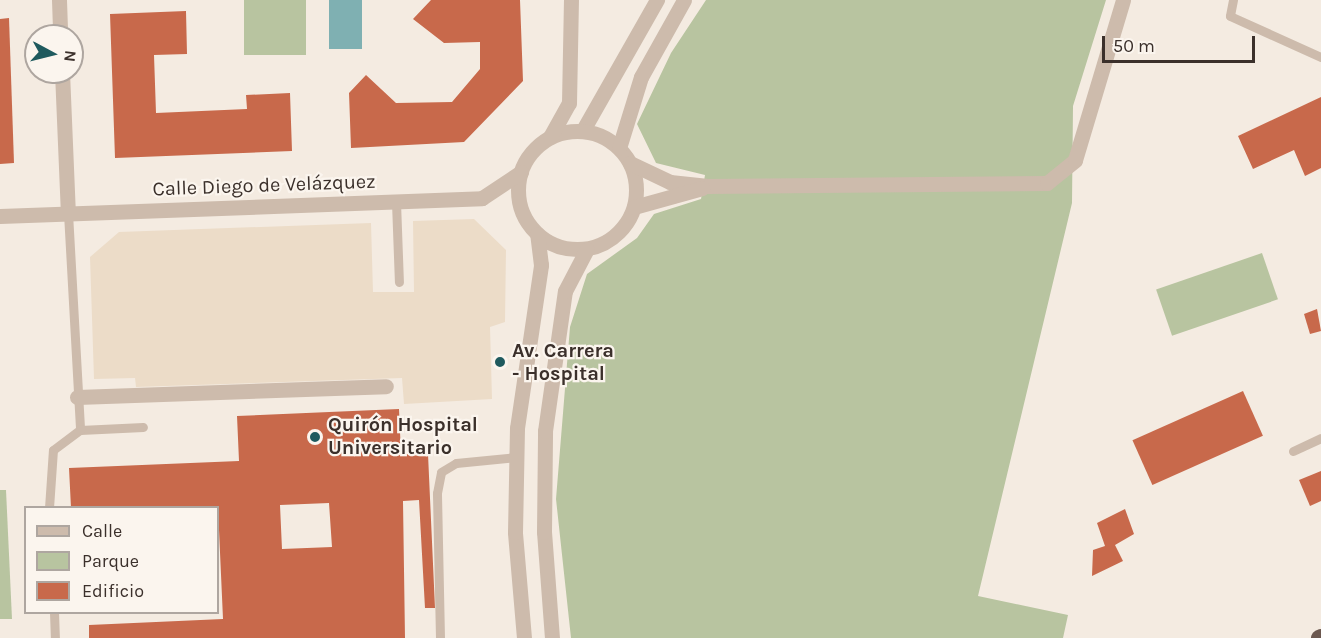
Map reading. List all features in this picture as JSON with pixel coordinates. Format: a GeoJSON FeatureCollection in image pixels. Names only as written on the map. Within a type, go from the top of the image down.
{"type":"FeatureCollection","features":[{"type":"Feature","properties":{"kind":"street"},"geometry":{"type":"LineString","coordinates":[[59,0],[60,24]]}},
{"type":"Feature","properties":{"kind":"street"},"geometry":{"type":"LineString","coordinates":[[524,638],[515,532],[516,457],[541,265],[537,234],[520,207],[521,172],[550,137],[569,103],[571,0]]}},
{"type":"Feature","properties":{"kind":"street"},"geometry":{"type":"LineString","coordinates":[[583,130],[657,0]]}},
{"type":"Feature","properties":{"kind":"street"},"geometry":{"type":"LineString","coordinates":[[619,148],[641,77],[684,0]]}},
{"type":"Feature","properties":{"kind":"street"},"geometry":{"type":"LineString","coordinates":[[550,137],[583,130],[619,148],[630,163],[670,182],[708,186],[1047,183],[1075,160],[1123,0]]}},
{"type":"Feature","properties":{"kind":"street"},"geometry":{"type":"LineString","coordinates":[[63,84],[68,213]]}},
{"type":"Feature","properties":{"kind":"street"},"geometry":{"type":"LineString","coordinates":[[537,234],[554,245],[587,249],[617,235],[634,207],[630,163]]}},
{"type":"Feature","properties":{"kind":"street","name":"Calle Diego de Velázquez"},"geometry":{"type":"LineString","coordinates":[[0,216],[482,198],[504,188],[521,172]]}},
{"type":"Feature","properties":{"kind":"street"},"geometry":{"type":"LineString","coordinates":[[634,207],[708,186]]}},
{"type":"Feature","properties":{"kind":"street"},"geometry":{"type":"LineString","coordinates":[[552,638],[544,532],[545,431],[563,300],[587,249]]}},
{"type":"Feature","properties":{"kind":"street"},"geometry":{"type":"LineString","coordinates":[[77,397],[386,386]]}},
{"type":"Feature","properties":{"kind":"lane"},"geometry":{"type":"LineString","coordinates":[[1233,0],[1230,16],[1321,57]]}},
{"type":"Feature","properties":{"kind":"lane"},"geometry":{"type":"LineString","coordinates":[[396,202],[399,282]]}},
{"type":"Feature","properties":{"kind":"lane"},"geometry":{"type":"LineString","coordinates":[[68,213],[80,430]]}},
{"type":"Feature","properties":{"kind":"lane"},"geometry":{"type":"LineString","coordinates":[[49,506],[52,450],[80,430],[143,427]]}},
{"type":"Feature","properties":{"kind":"lane"},"geometry":{"type":"LineString","coordinates":[[1293,451],[1321,438]]}},
{"type":"Feature","properties":{"kind":"lane"},"geometry":{"type":"LineString","coordinates":[[440,638],[437,493],[441,472],[456,463],[516,457]]}},
{"type":"Feature","properties":{"kind":"lane"},"geometry":{"type":"LineString","coordinates":[[54,614],[55,638]]}},
{"type":"Feature","properties":{"kind":"green space"},"geometry":{"type":"Polygon","coordinates":[[[244,0],[306,0],[306,55],[244,55],[244,0]]]}},
{"type":"Feature","properties":{"kind":"green space"},"geometry":{"type":"Polygon","coordinates":[[[706,0],[1106,0],[1073,106],[1072,203],[978,596],[1068,615],[1063,638],[571,638],[556,499],[570,327],[587,274],[637,238],[654,214],[701,199],[705,175],[656,163],[637,124],[671,53],[706,0]]]}},
{"type":"Feature","properties":{"kind":"green space"},"geometry":{"type":"Polygon","coordinates":[[[1262,253],[1278,299],[1172,336],[1156,289],[1262,253]]]}},
{"type":"Feature","properties":{"kind":"green space"},"geometry":{"type":"Polygon","coordinates":[[[0,490],[6,490],[12,619],[0,619],[0,490]]]}},
{"type":"Feature","properties":{"kind":"shaded area"},"geometry":{"type":"Polygon","coordinates":[[[474,219],[506,250],[505,322],[490,327],[492,399],[404,404],[402,378],[136,387],[135,378],[94,379],[90,257],[119,232],[371,223],[373,292],[414,292],[413,221],[474,219]]]}},
{"type":"Feature","properties":{"kind":"water"},"geometry":{"type":"Polygon","coordinates":[[[329,0],[362,0],[362,49],[329,49],[329,0]]]}},
{"type":"Feature","properties":{"kind":"building"},"geometry":{"type":"Polygon","coordinates":[[[431,0],[520,0],[523,81],[464,142],[351,148],[349,93],[366,75],[396,103],[452,102],[480,69],[480,42],[444,43],[413,19],[431,0]]]}},
{"type":"Feature","properties":{"kind":"building"},"geometry":{"type":"Polygon","coordinates":[[[186,11],[187,54],[154,55],[156,113],[247,109],[246,95],[290,93],[292,151],[115,158],[110,14],[186,11]]]}},
{"type":"Feature","properties":{"kind":"building"},"geometry":{"type":"Polygon","coordinates":[[[9,18],[14,163],[0,164],[0,19],[9,18]]]}},
{"type":"Feature","properties":{"kind":"building"},"geometry":{"type":"Polygon","coordinates":[[[1321,97],[1321,168],[1305,176],[1294,150],[1253,169],[1238,136],[1321,97]]]}},
{"type":"Feature","properties":{"kind":"building"},"geometry":{"type":"Polygon","coordinates":[[[1317,309],[1321,331],[1310,334],[1304,314],[1317,309]]]}},
{"type":"Feature","properties":{"kind":"building"},"geometry":{"type":"Polygon","coordinates":[[[1243,391],[1263,436],[1152,485],[1132,440],[1243,391]]]}},
{"type":"Feature","properties":{"kind":"building"},"geometry":{"type":"Polygon","coordinates":[[[399,409],[401,454],[428,454],[435,608],[425,608],[419,500],[403,501],[405,638],[89,638],[89,625],[223,619],[219,506],[71,506],[69,468],[239,461],[237,416],[399,409]],[[329,503],[280,505],[282,549],[332,547],[329,503]]]}},
{"type":"Feature","properties":{"kind":"building"},"geometry":{"type":"Polygon","coordinates":[[[1321,471],[1321,501],[1310,506],[1299,480],[1321,471]]]}},
{"type":"Feature","properties":{"kind":"building"},"geometry":{"type":"Polygon","coordinates":[[[1125,509],[1134,534],[1115,545],[1123,561],[1092,576],[1093,550],[1105,546],[1097,523],[1125,509]]]}},
{"type":"Feature","properties":{"kind":"place","name":"Av. Carrera - Hospital"},"geometry":{"type":"Point","coordinates":[500,362]}},
{"type":"Feature","properties":{"kind":"place","name":"Quirón Hospital Universitario"},"geometry":{"type":"Point","coordinates":[315,437]}}]}
